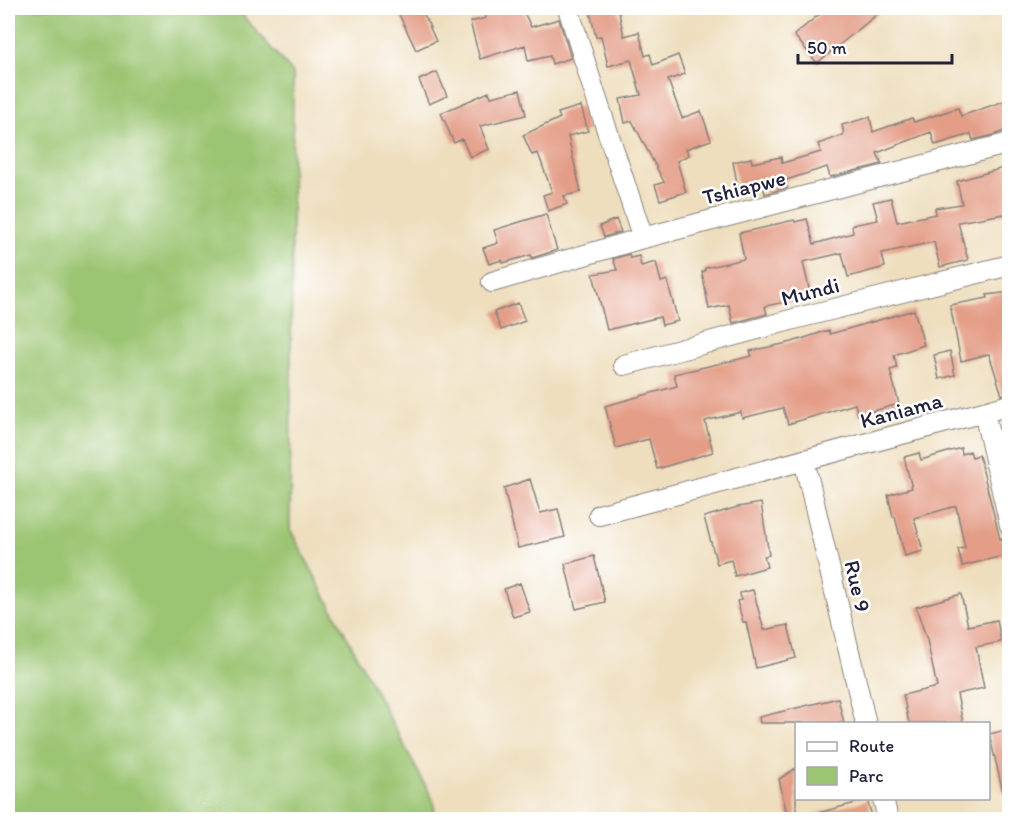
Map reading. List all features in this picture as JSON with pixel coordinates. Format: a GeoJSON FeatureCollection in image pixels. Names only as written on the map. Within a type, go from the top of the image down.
{"type":"FeatureCollection","features":[{"type":"Feature","properties":{"kind":"street"},"geometry":{"type":"LineString","coordinates":[[568,8],[643,238]]}},
{"type":"Feature","properties":{"kind":"street","name":"Tshiapwe"},"geometry":{"type":"LineString","coordinates":[[492,282],[643,238],[1010,143]]}},
{"type":"Feature","properties":{"kind":"street","name":"Mundi"},"geometry":{"type":"LineString","coordinates":[[624,365],[798,318],[1010,265]]}},
{"type":"Feature","properties":{"kind":"street","name":"Kaniama"},"geometry":{"type":"LineString","coordinates":[[599,515],[1010,405]]}},
{"type":"Feature","properties":{"kind":"street"},"geometry":{"type":"LineString","coordinates":[[984,412],[1010,525]]}},
{"type":"Feature","properties":{"kind":"street","name":"Rue 9"},"geometry":{"type":"LineString","coordinates":[[804,460],[866,722]]}},
{"type":"Feature","properties":{"kind":"street"},"geometry":{"type":"LineString","coordinates":[[883,800],[888,819]]}},
{"type":"Feature","properties":{"kind":"green space"},"geometry":{"type":"Polygon","coordinates":[[[8,8],[236,8],[293,73],[290,529],[433,800],[436,819],[8,819],[8,8]]]}},
{"type":"Feature","properties":{"kind":"building"},"geometry":{"type":"Polygon","coordinates":[[[396,8],[421,8],[436,41],[416,50],[396,8]]]}},
{"type":"Feature","properties":{"kind":"building"},"geometry":{"type":"Polygon","coordinates":[[[484,8],[522,8],[531,27],[559,19],[571,58],[552,64],[550,56],[528,61],[525,45],[480,59],[470,22],[486,18],[484,8]]]}},
{"type":"Feature","properties":{"kind":"building"},"geometry":{"type":"Polygon","coordinates":[[[589,8],[618,8],[624,36],[639,32],[645,56],[650,54],[653,65],[678,55],[685,74],[668,80],[682,118],[701,111],[711,140],[686,149],[689,155],[677,161],[686,192],[660,200],[655,185],[664,182],[632,121],[625,123],[620,99],[641,95],[631,60],[608,66],[601,36],[596,37],[589,8]]]}},
{"type":"Feature","properties":{"kind":"building"},"geometry":{"type":"Polygon","coordinates":[[[827,8],[885,8],[817,63],[794,35],[827,8]]]}},
{"type":"Feature","properties":{"kind":"building"},"geometry":{"type":"Polygon","coordinates":[[[437,72],[447,96],[429,104],[419,80],[437,72]]]}},
{"type":"Feature","properties":{"kind":"building"},"geometry":{"type":"Polygon","coordinates":[[[520,90],[526,115],[480,126],[489,149],[470,157],[462,139],[454,143],[441,113],[489,92],[491,97],[520,90]]]}},
{"type":"Feature","properties":{"kind":"building"},"geometry":{"type":"Polygon","coordinates":[[[1010,99],[1010,129],[994,135],[973,140],[971,134],[935,145],[931,132],[877,153],[882,164],[830,177],[827,167],[786,180],[787,188],[765,194],[763,183],[738,188],[733,162],[751,158],[752,163],[781,157],[782,163],[821,152],[818,144],[844,135],[842,125],[870,117],[873,132],[912,118],[914,122],[958,108],[961,116],[1010,99]]]}},
{"type":"Feature","properties":{"kind":"building"},"geometry":{"type":"Polygon","coordinates":[[[581,106],[588,131],[568,136],[581,192],[564,196],[567,204],[548,211],[543,195],[552,192],[538,153],[532,155],[523,135],[560,118],[558,113],[581,106]]]}},
{"type":"Feature","properties":{"kind":"building"},"geometry":{"type":"Polygon","coordinates":[[[1010,166],[1010,213],[958,222],[968,260],[940,267],[934,242],[882,253],[885,267],[848,277],[842,253],[803,262],[811,297],[765,306],[767,314],[733,323],[729,305],[709,309],[702,272],[705,268],[744,259],[739,233],[807,219],[814,244],[853,233],[852,225],[878,220],[873,202],[891,198],[897,222],[936,214],[935,208],[962,204],[957,181],[1010,166]]]}},
{"type":"Feature","properties":{"kind":"building"},"geometry":{"type":"Polygon","coordinates":[[[546,214],[557,250],[532,258],[531,255],[503,263],[502,260],[489,264],[483,248],[498,243],[494,230],[546,214]]]}},
{"type":"Feature","properties":{"kind":"building"},"geometry":{"type":"Polygon","coordinates":[[[616,219],[621,232],[604,237],[600,226],[616,219]]]}},
{"type":"Feature","properties":{"kind":"building"},"geometry":{"type":"Polygon","coordinates":[[[629,254],[630,258],[639,256],[641,266],[656,262],[661,282],[667,280],[678,321],[662,325],[660,317],[607,330],[593,274],[617,270],[613,259],[629,254]]]}},
{"type":"Feature","properties":{"kind":"building"},"geometry":{"type":"Polygon","coordinates":[[[1010,292],[1010,393],[1002,395],[989,354],[961,361],[950,305],[988,298],[987,295],[1010,292]]]}},
{"type":"Feature","properties":{"kind":"building"},"geometry":{"type":"Polygon","coordinates":[[[518,303],[525,321],[501,330],[494,312],[518,303]]]}},
{"type":"Feature","properties":{"kind":"building"},"geometry":{"type":"Polygon","coordinates":[[[914,310],[924,345],[894,355],[897,368],[890,370],[899,404],[858,415],[855,404],[788,424],[783,408],[742,418],[741,412],[705,421],[713,452],[657,469],[649,439],[616,448],[605,406],[677,386],[674,374],[752,356],[750,351],[792,342],[829,330],[830,334],[914,310]]]}},
{"type":"Feature","properties":{"kind":"building"},"geometry":{"type":"Polygon","coordinates":[[[950,351],[955,375],[939,379],[934,355],[950,351]]]}},
{"type":"Feature","properties":{"kind":"building"},"geometry":{"type":"Polygon","coordinates":[[[961,448],[962,454],[970,451],[972,457],[979,455],[1000,539],[1003,538],[1007,555],[962,566],[958,549],[965,548],[956,506],[914,518],[923,551],[905,556],[888,495],[912,488],[904,457],[919,453],[921,460],[961,448]]]}},
{"type":"Feature","properties":{"kind":"building"},"geometry":{"type":"Polygon","coordinates":[[[530,479],[540,513],[558,509],[565,537],[518,548],[504,488],[530,479]]]}},
{"type":"Feature","properties":{"kind":"building"},"geometry":{"type":"Polygon","coordinates":[[[761,503],[769,555],[764,556],[767,567],[735,576],[731,560],[717,564],[704,517],[761,503]]]}},
{"type":"Feature","properties":{"kind":"building"},"geometry":{"type":"Polygon","coordinates":[[[594,556],[605,602],[576,609],[565,564],[594,556]]]}},
{"type":"Feature","properties":{"kind":"building"},"geometry":{"type":"Polygon","coordinates":[[[520,583],[530,612],[513,617],[504,589],[520,583]]]}},
{"type":"Feature","properties":{"kind":"building"},"geometry":{"type":"Polygon","coordinates":[[[753,590],[764,630],[788,625],[796,658],[756,668],[746,622],[743,622],[737,601],[741,600],[740,593],[753,590]]]}},
{"type":"Feature","properties":{"kind":"building"},"geometry":{"type":"Polygon","coordinates":[[[961,594],[968,626],[997,620],[1001,642],[976,647],[984,688],[957,694],[963,722],[909,722],[903,695],[937,687],[927,640],[916,607],[961,594]]]}},
{"type":"Feature","properties":{"kind":"building"},"geometry":{"type":"Polygon","coordinates":[[[838,698],[844,722],[760,723],[759,717],[838,698]]]}},
{"type":"Feature","properties":{"kind":"building"},"geometry":{"type":"Polygon","coordinates":[[[1010,729],[1010,792],[1003,792],[990,734],[1010,729]]]}},
{"type":"Feature","properties":{"kind":"building"},"geometry":{"type":"Polygon","coordinates":[[[795,769],[796,819],[788,819],[779,779],[795,769]]]}},
{"type":"Feature","properties":{"kind":"building"},"geometry":{"type":"Polygon","coordinates":[[[867,800],[873,819],[815,819],[814,814],[867,800]]]}}]}
